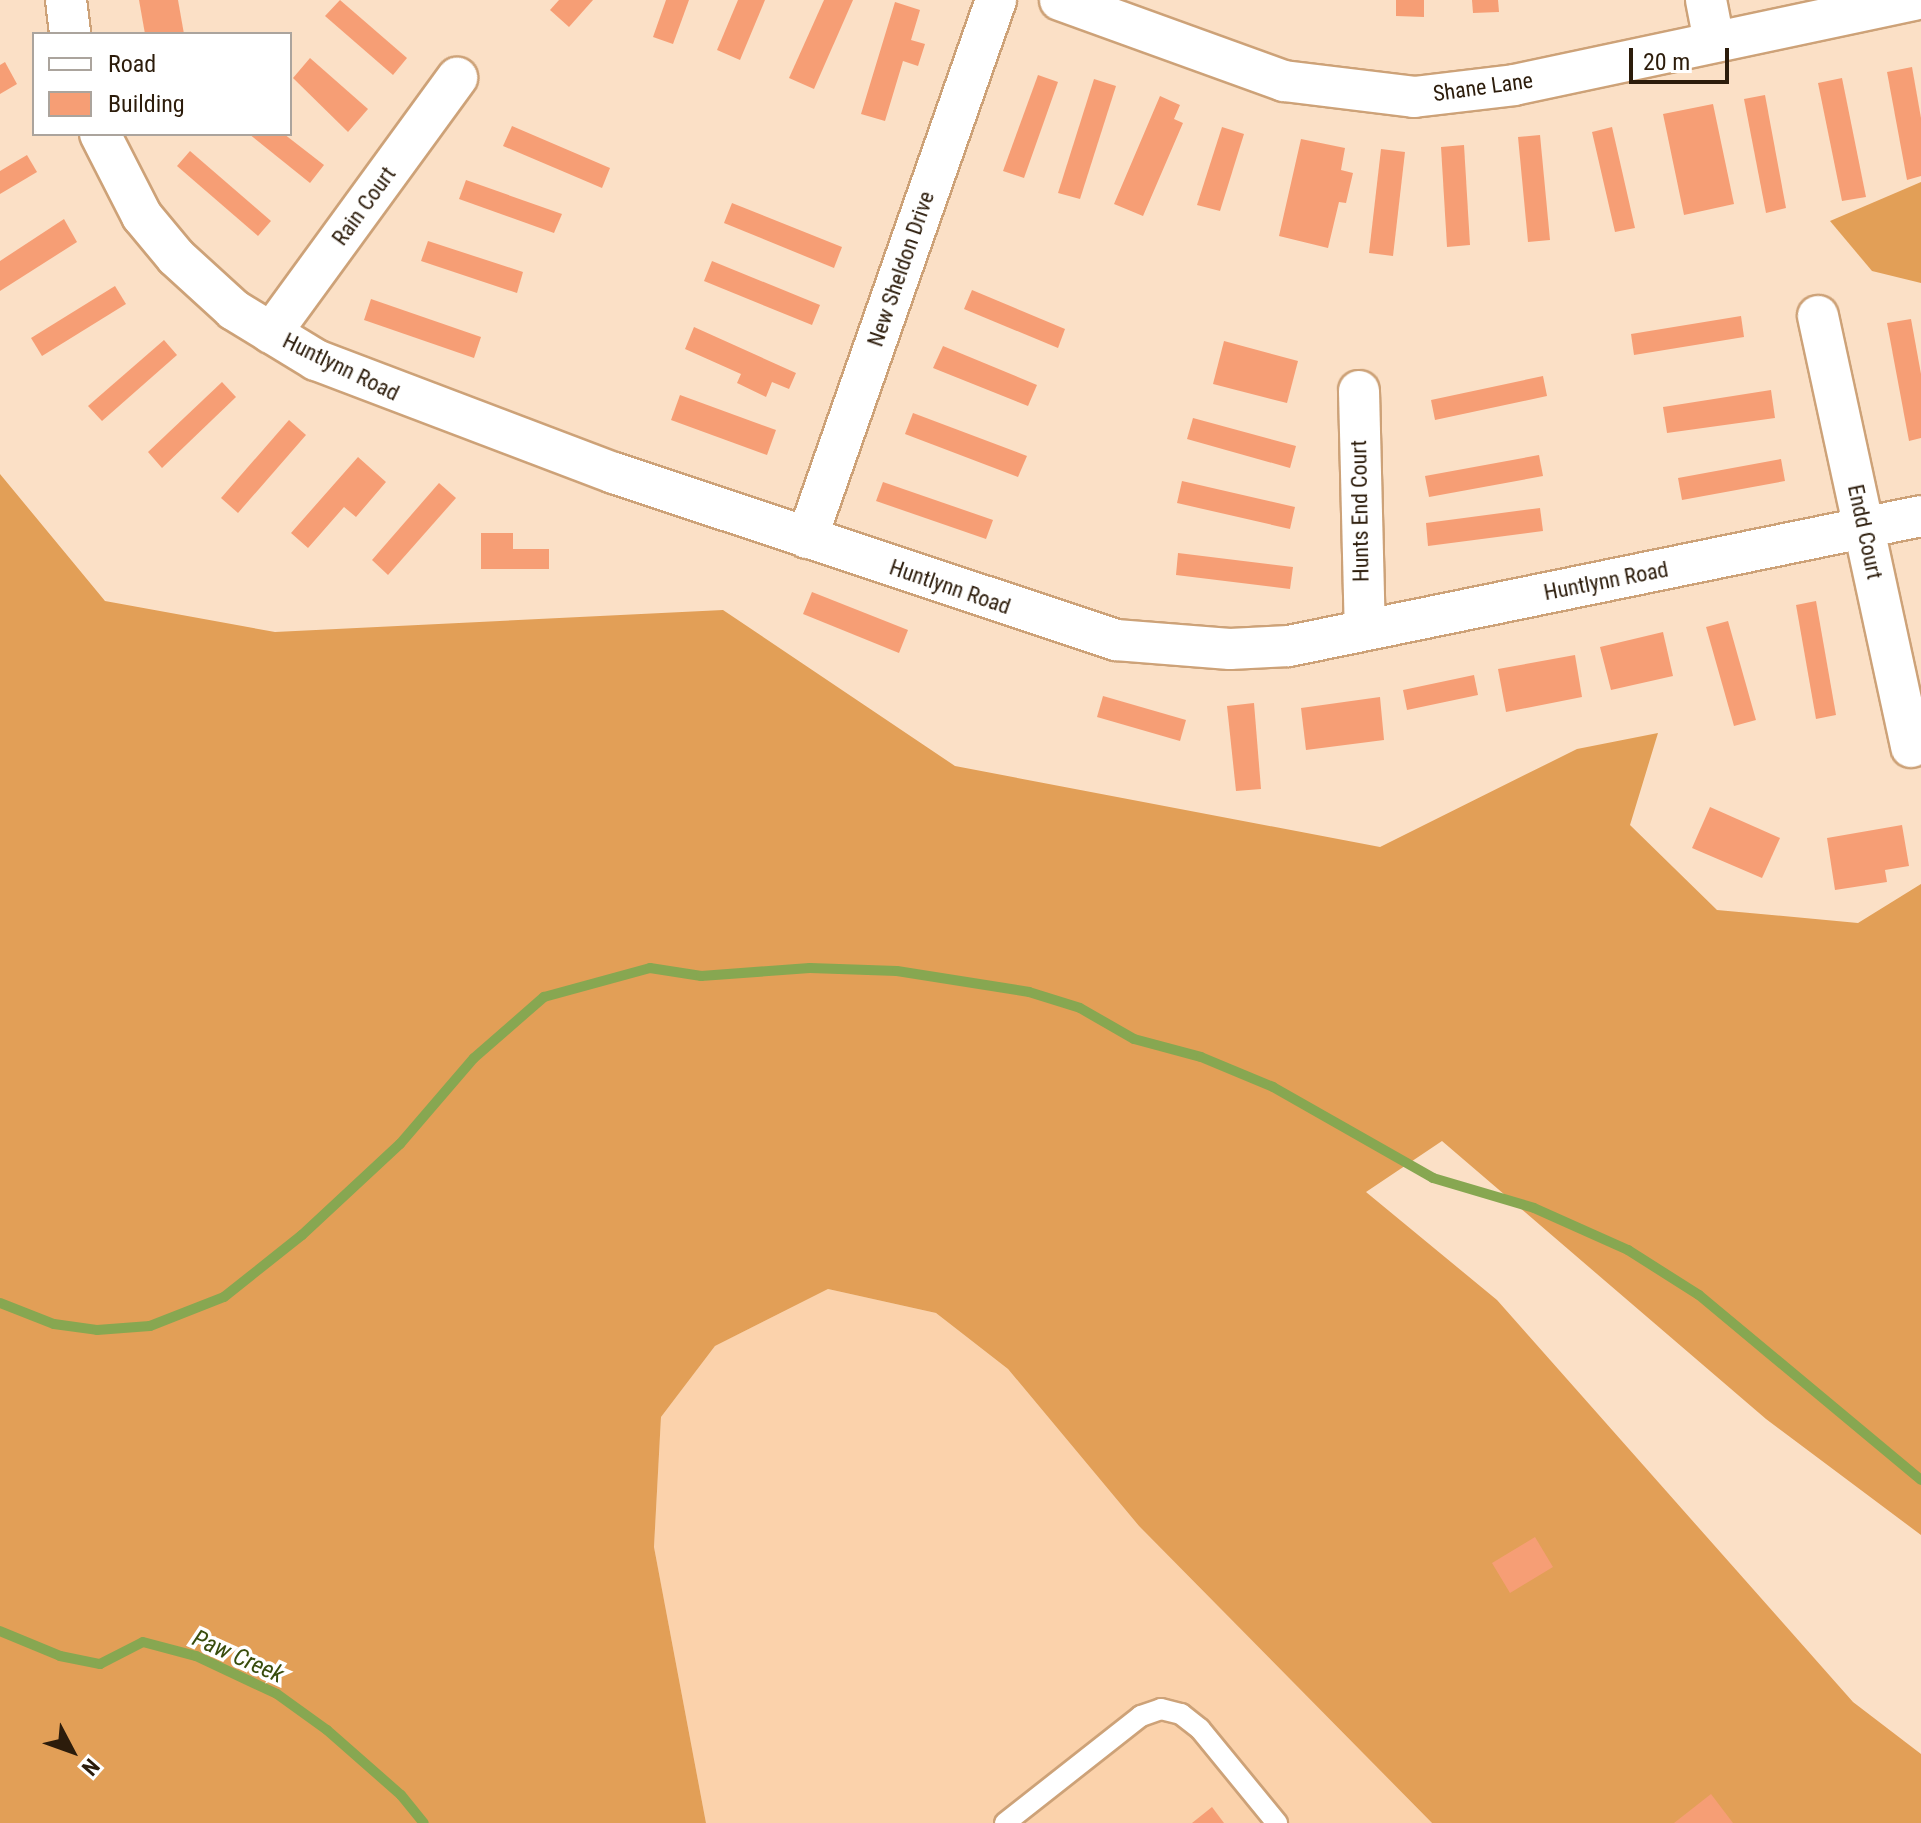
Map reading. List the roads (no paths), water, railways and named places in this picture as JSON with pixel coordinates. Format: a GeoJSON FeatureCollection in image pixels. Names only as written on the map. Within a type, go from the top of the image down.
{"type":"FeatureCollection","features":[{"type":"Feature","properties":{"kind":"street"},"geometry":{"type":"LineString","coordinates":[[66,0],[70,32]]}},
{"type":"Feature","properties":{"kind":"street","name":"New Sheldon Drive"},"geometry":{"type":"LineString","coordinates":[[807,538],[996,0]]}},
{"type":"Feature","properties":{"kind":"street","name":"Shane Lane"},"geometry":{"type":"LineString","coordinates":[[1060,0],[1236,67],[1284,81],[1414,97],[1514,85],[1914,0]]}},
{"type":"Feature","properties":{"kind":"street"},"geometry":{"type":"LineString","coordinates":[[1706,0],[1714,41]]}},
{"type":"Feature","properties":{"kind":"street","name":"Rain Court"},"geometry":{"type":"LineString","coordinates":[[271,333],[457,78]]}},
{"type":"Feature","properties":{"kind":"street","name":"Huntlynn Road"},"geometry":{"type":"LineString","coordinates":[[101,136],[142,216],[176,257],[234,310],[316,360],[401,397],[807,538],[1116,640],[1230,649],[1289,646],[1921,516]]}},
{"type":"Feature","properties":{"kind":"street","name":"Endd Court"},"geometry":{"type":"LineString","coordinates":[[1818,316],[1911,747]]}},
{"type":"Feature","properties":{"kind":"street","name":"Hunts End Court"},"geometry":{"type":"LineString","coordinates":[[1359,391],[1365,630]]}},
{"type":"Feature","properties":{"kind":"lane"},"geometry":{"type":"LineString","coordinates":[[1005,1823],[1141,1716],[1161,1709],[1181,1714],[1200,1729],[1277,1823]]}},
{"type":"Feature","properties":{"kind":"waterway"},"geometry":{"type":"LineString","coordinates":[[0,1303],[54,1324],[97,1330],[150,1326],[224,1297],[302,1235],[400,1144],[474,1058],[544,997],[650,968],[701,976],[810,968],[897,971],[1029,992],[1080,1008],[1134,1039],[1201,1057],[1273,1087],[1433,1178],[1534,1208],[1628,1250],[1699,1295],[1921,1480]]}},
{"type":"Feature","properties":{"kind":"waterway","name":"Paw Creek"},"geometry":{"type":"LineString","coordinates":[[0,1631],[60,1656],[100,1664],[143,1642],[196,1656],[277,1694],[327,1730],[401,1795],[424,1823]]}}]}
